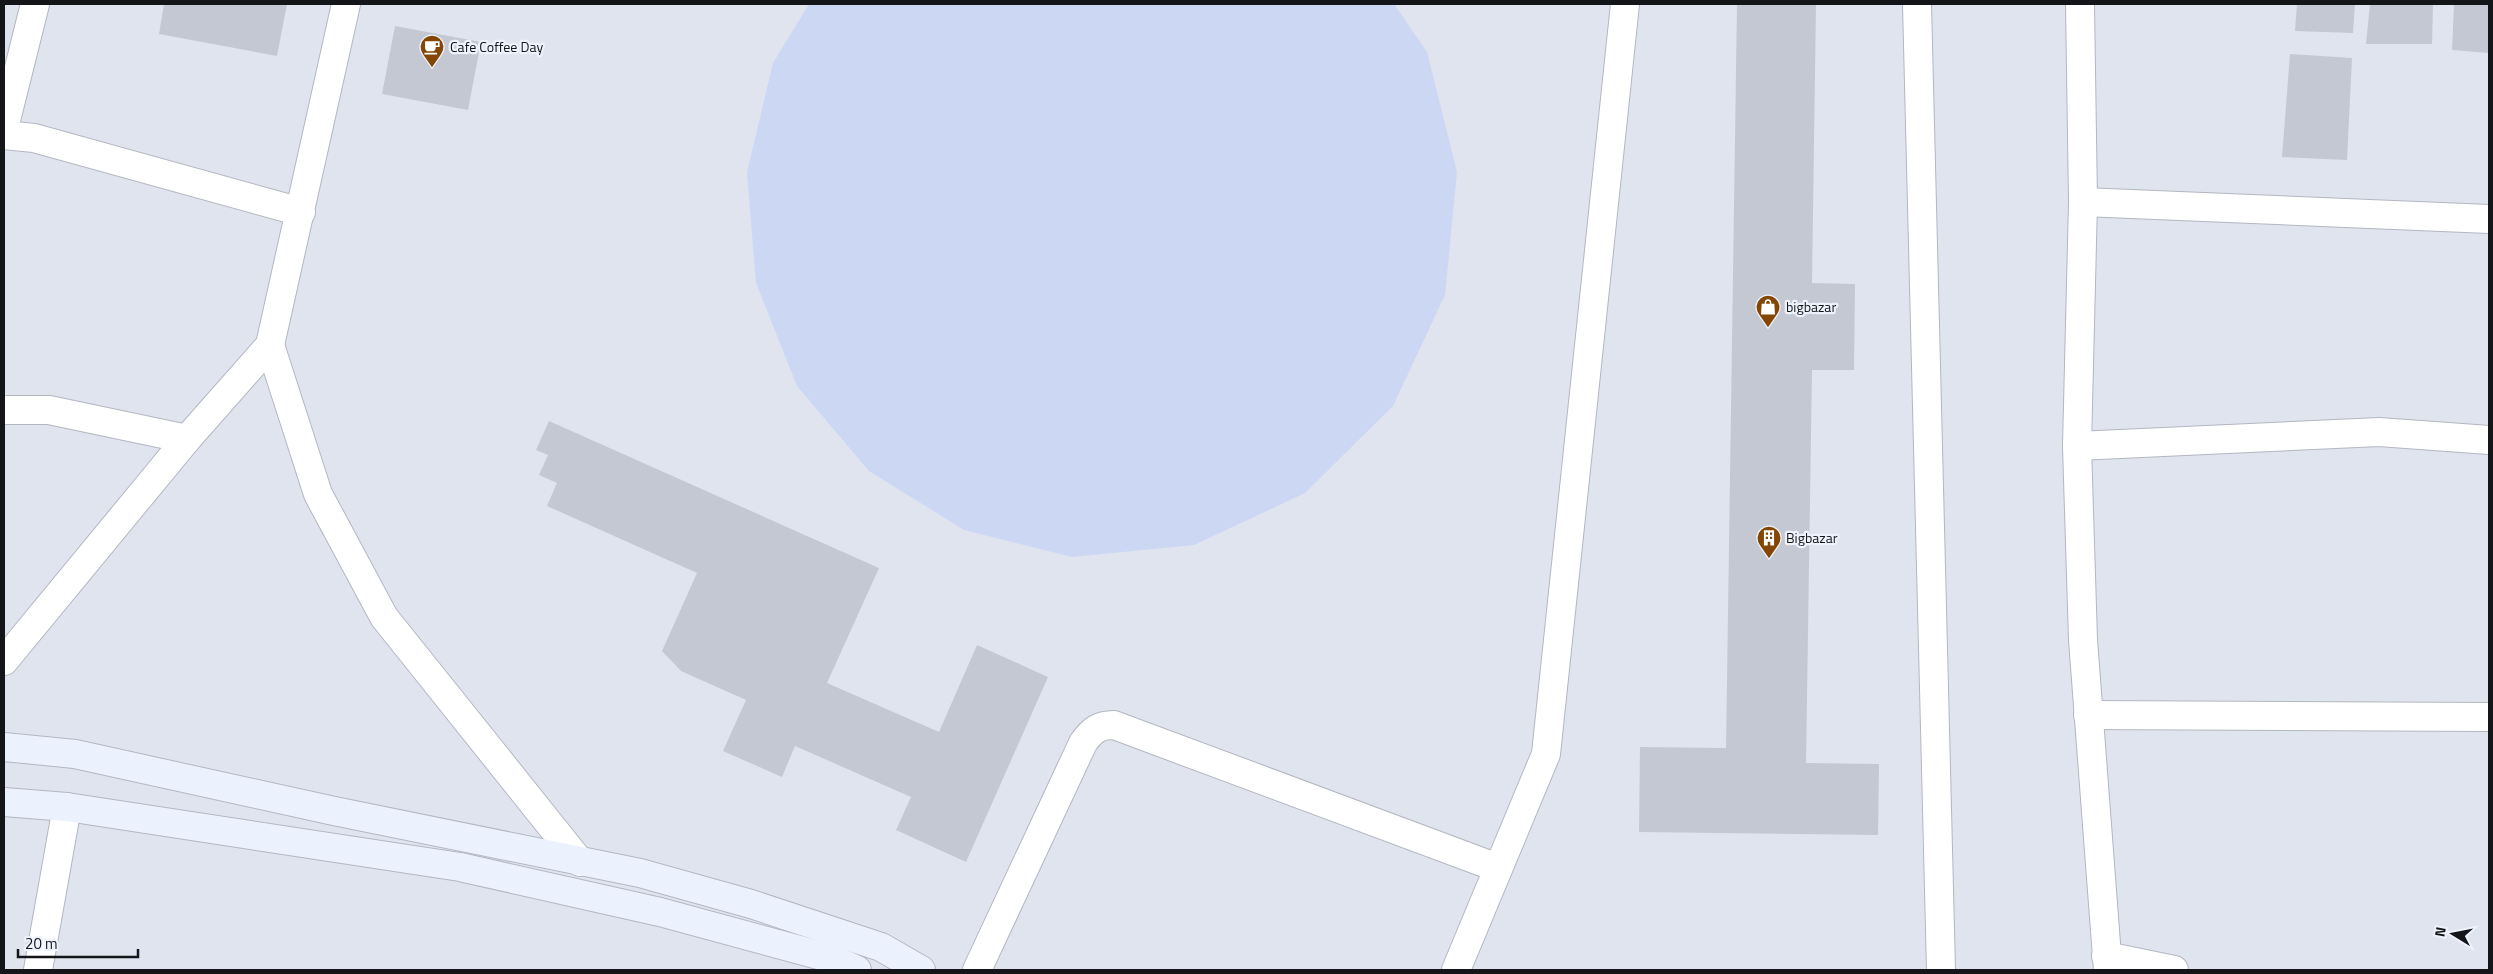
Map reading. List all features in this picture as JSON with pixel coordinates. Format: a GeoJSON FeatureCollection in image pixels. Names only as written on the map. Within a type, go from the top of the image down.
{"type":"FeatureCollection","features":[{"type":"Feature","properties":{"kind":"main road"},"geometry":{"type":"LineString","coordinates":[[4,747],[76,754],[580,862],[640,873],[751,904],[881,948],[921,970]]}},
{"type":"Feature","properties":{"kind":"main road"},"geometry":{"type":"LineString","coordinates":[[4,802],[67,807],[460,867],[660,912],[832,959],[857,970]]}},
{"type":"Feature","properties":{"kind":"street"},"geometry":{"type":"LineString","coordinates":[[4,128],[35,4]]}},
{"type":"Feature","properties":{"kind":"street"},"geometry":{"type":"LineString","coordinates":[[4,661],[187,439],[270,345],[346,4]]}},
{"type":"Feature","properties":{"kind":"street"},"geometry":{"type":"LineString","coordinates":[[1456,970],[1546,754],[1625,4]]}},
{"type":"Feature","properties":{"kind":"street"},"geometry":{"type":"LineString","coordinates":[[1917,4],[1941,970]]}},
{"type":"Feature","properties":{"kind":"street"},"geometry":{"type":"LineString","coordinates":[[2080,4],[2083,202],[2077,446],[2083,640],[2107,963],[2174,970]]}},
{"type":"Feature","properties":{"kind":"street"},"geometry":{"type":"LineString","coordinates":[[4,135],[34,138],[301,212]]}},
{"type":"Feature","properties":{"kind":"street"},"geometry":{"type":"LineString","coordinates":[[2083,202],[2489,219]]}},
{"type":"Feature","properties":{"kind":"street"},"geometry":{"type":"LineString","coordinates":[[270,345],[318,494],[384,617],[580,862]]}},
{"type":"Feature","properties":{"kind":"street"},"geometry":{"type":"LineString","coordinates":[[4,410],[49,410],[187,439]]}},
{"type":"Feature","properties":{"kind":"street"},"geometry":{"type":"LineString","coordinates":[[2077,446],[2379,432],[2489,440]]}},
{"type":"Feature","properties":{"kind":"street"},"geometry":{"type":"LineString","coordinates":[[2088,715],[2489,717]]}},
{"type":"Feature","properties":{"kind":"street"},"geometry":{"type":"LineString","coordinates":[[977,970],[1084,743],[1092,731],[1103,725],[1114,725],[1498,868]]}},
{"type":"Feature","properties":{"kind":"street"},"geometry":{"type":"LineString","coordinates":[[38,970],[67,807]]}},
{"type":"Feature","properties":{"kind":"shaded area"},"geometry":{"type":"Polygon","coordinates":[[[809,4],[1394,4],[1427,52],[1457,172],[1445,295],[1393,406],[1305,493],[1194,545],[1072,557],[964,530],[869,471],[797,386],[756,283],[747,172],[773,63],[809,4]]]}},
{"type":"Feature","properties":{"kind":"building"},"geometry":{"type":"Polygon","coordinates":[[[164,4],[287,4],[277,56],[159,34],[164,4]]]}},
{"type":"Feature","properties":{"kind":"building","name":"Bigbazar"},"geometry":{"type":"Polygon","coordinates":[[[1737,4],[1816,4],[1812,283],[1855,284],[1854,370],[1812,370],[1806,763],[1879,764],[1878,835],[1639,832],[1640,747],[1726,748],[1737,4]]]}},
{"type":"Feature","properties":{"kind":"building"},"geometry":{"type":"Polygon","coordinates":[[[2297,4],[2355,4],[2353,33],[2295,31],[2297,4]]]}},
{"type":"Feature","properties":{"kind":"building"},"geometry":{"type":"Polygon","coordinates":[[[2370,4],[2433,4],[2432,44],[2366,44],[2370,4]]]}},
{"type":"Feature","properties":{"kind":"building"},"geometry":{"type":"Polygon","coordinates":[[[2454,4],[2489,4],[2489,53],[2452,50],[2454,4]]]}},
{"type":"Feature","properties":{"kind":"building","name":"Cafe Coffee Day"},"geometry":{"type":"Polygon","coordinates":[[[395,26],[481,42],[468,110],[382,94],[395,26]]]}},
{"type":"Feature","properties":{"kind":"building"},"geometry":{"type":"Polygon","coordinates":[[[2290,54],[2352,58],[2347,160],[2282,157],[2290,54]]]}},
{"type":"Feature","properties":{"kind":"building"},"geometry":{"type":"Polygon","coordinates":[[[549,421],[879,568],[827,683],[939,732],[977,645],[1048,677],[966,862],[896,830],[911,797],[795,746],[782,777],[723,751],[746,700],[681,671],[662,651],[697,573],[547,506],[557,483],[539,475],[548,455],[536,450],[549,421]]]}},
{"type":"Feature","properties":{"kind":"place","name":"Cafe Coffee Day"},"geometry":{"type":"Point","coordinates":[432,68]}},
{"type":"Feature","properties":{"kind":"place","name":"bigbazar"},"geometry":{"type":"Point","coordinates":[1768,328]}},
{"type":"Feature","properties":{"kind":"place","name":"Bigbazar"},"geometry":{"type":"Point","coordinates":[1769,559]}}]}
